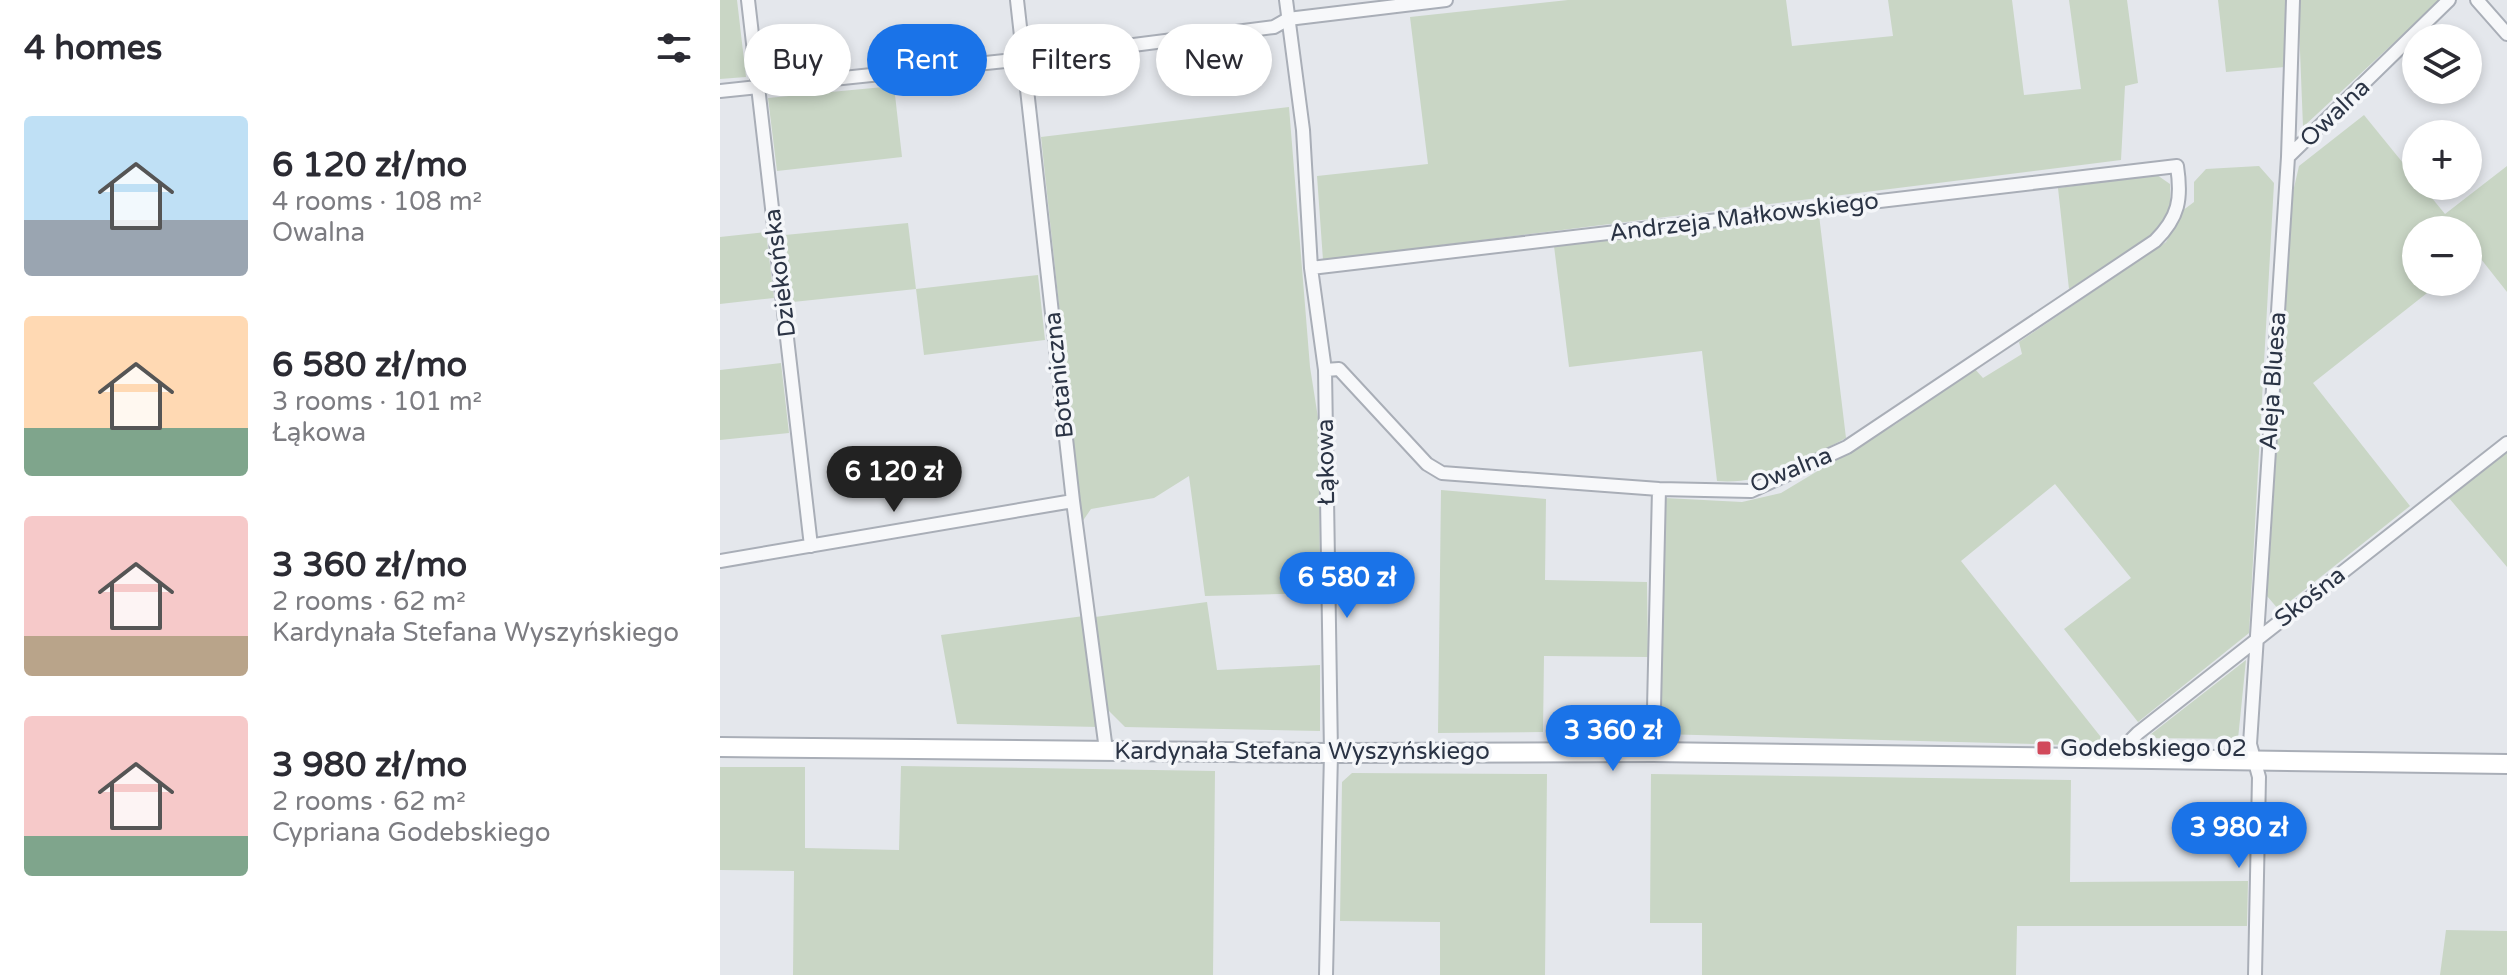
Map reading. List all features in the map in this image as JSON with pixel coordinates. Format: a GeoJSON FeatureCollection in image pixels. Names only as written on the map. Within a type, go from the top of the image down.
{"type":"FeatureCollection","features":[{"type":"Feature","properties":{"kind":"main road","name":"Kardynała Stefana Wyszyńskiego"},"geometry":{"type":"LineString","coordinates":[[720,747],[1331,753],[1653,752],[2507,764]]}},
{"type":"Feature","properties":{"kind":"street","name":"Dziekońska"},"geometry":{"type":"LineString","coordinates":[[748,0],[751,24]]}},
{"type":"Feature","properties":{"kind":"street","name":"Botaniczna"},"geometry":{"type":"LineString","coordinates":[[1017,0],[1020,24]]}},
{"type":"Feature","properties":{"kind":"street","name":"Łąkowa"},"geometry":{"type":"LineString","coordinates":[[1286,0],[1303,130],[1311,268],[1325,370],[1331,753],[1326,975]]}},
{"type":"Feature","properties":{"kind":"street"},"geometry":{"type":"LineString","coordinates":[[1140,44],[1274,27],[1288,19],[1446,0]]}},
{"type":"Feature","properties":{"kind":"street","name":"Aleja Bluesa"},"geometry":{"type":"LineString","coordinates":[[2255,975],[2259,777],[2250,744],[2288,157],[2293,0]]}},
{"type":"Feature","properties":{"kind":"street","name":"Owalna"},"geometry":{"type":"LineString","coordinates":[[2288,157],[2449,0]]}},
{"type":"Feature","properties":{"kind":"street"},"geometry":{"type":"LineString","coordinates":[[2477,0],[2507,34]]}},
{"type":"Feature","properties":{"kind":"street"},"geometry":{"type":"LineString","coordinates":[[851,77],[1003,61]]}},
{"type":"Feature","properties":{"kind":"street"},"geometry":{"type":"LineString","coordinates":[[720,91],[744,88]]}},
{"type":"Feature","properties":{"kind":"street","name":"Dziekońska"},"geometry":{"type":"LineString","coordinates":[[759,96],[811,546]]}},
{"type":"Feature","properties":{"kind":"street","name":"Botaniczna"},"geometry":{"type":"LineString","coordinates":[[1028,96],[1073,501],[1106,750]]}},
{"type":"Feature","properties":{"kind":"street","name":"Owalna"},"geometry":{"type":"LineString","coordinates":[[1325,370],[1339,369],[1427,464],[1442,473],[1659,489],[1751,491],[1847,447],[2155,241],[2172,224],[2179,206],[2177,166]]}},
{"type":"Feature","properties":{"kind":"street","name":"Andrzeja Małkowskiego"},"geometry":{"type":"LineString","coordinates":[[1311,268],[2177,166]]}},
{"type":"Feature","properties":{"kind":"street","name":"Skośna"},"geometry":{"type":"LineString","coordinates":[[2125,760],[2130,741],[2138,733],[2507,443]]}},
{"type":"Feature","properties":{"kind":"street"},"geometry":{"type":"LineString","coordinates":[[1653,752],[1659,489]]}},
{"type":"Feature","properties":{"kind":"street"},"geometry":{"type":"LineString","coordinates":[[720,561],[1073,501]]}},
{"type":"Feature","properties":{"kind":"green space"},"geometry":{"type":"Polygon","coordinates":[[[720,0],[737,0],[744,77],[720,79],[720,0]]]}},
{"type":"Feature","properties":{"kind":"green space"},"geometry":{"type":"Polygon","coordinates":[[[1568,0],[1786,0],[1792,46],[1893,36],[1888,0],[2012,0],[2024,95],[2081,89],[2069,0],[2127,0],[2138,83],[2125,86],[2121,160],[1323,260],[1317,176],[1428,164],[1410,17],[1568,0]]]}},
{"type":"Feature","properties":{"kind":"green space"},"geometry":{"type":"Polygon","coordinates":[[[2218,0],[2286,0],[2285,67],[2226,72],[2218,0]]]}},
{"type":"Feature","properties":{"kind":"green space"},"geometry":{"type":"Polygon","coordinates":[[[2298,0],[2440,0],[2414,24],[2402,24],[2402,35],[2303,127],[2298,0]]]}},
{"type":"Feature","properties":{"kind":"green space"},"geometry":{"type":"Polygon","coordinates":[[[867,89],[867,96],[895,96],[902,157],[777,171],[768,98],[851,96],[851,90],[867,89]]]}},
{"type":"Feature","properties":{"kind":"green space"},"geometry":{"type":"Polygon","coordinates":[[[1289,107],[1310,367],[1319,424],[1320,593],[1205,596],[1189,476],[1154,498],[1091,509],[1082,522],[1041,137],[1289,107]]]}},
{"type":"Feature","properties":{"kind":"green space"},"geometry":{"type":"Polygon","coordinates":[[[2364,115],[2402,162],[2402,200],[2434,200],[2445,214],[2463,200],[2482,200],[2482,185],[2507,166],[2507,292],[2482,260],[2482,216],[2402,216],[2402,296],[2423,296],[2313,383],[2410,506],[2279,610],[2267,596],[2293,192],[2299,166],[2364,115]]]}},
{"type":"Feature","properties":{"kind":"green space"},"geometry":{"type":"Polygon","coordinates":[[[2259,166],[2274,183],[2249,633],[2138,722],[2064,629],[2131,578],[2055,484],[1961,561],[2108,746],[1660,734],[1665,498],[1742,502],[1781,493],[1896,424],[1974,368],[1983,378],[2022,354],[2019,342],[2166,242],[2182,211],[2194,202],[2194,182],[2206,169],[2259,166]]]}},
{"type":"Feature","properties":{"kind":"green space"},"geometry":{"type":"Polygon","coordinates":[[[2157,175],[2170,184],[2171,225],[2069,289],[2058,188],[2157,175]]]}},
{"type":"Feature","properties":{"kind":"green space"},"geometry":{"type":"Polygon","coordinates":[[[1819,215],[1846,438],[1768,475],[1717,481],[1702,351],[1569,367],[1554,246],[1819,215]]]}},
{"type":"Feature","properties":{"kind":"green space"},"geometry":{"type":"Polygon","coordinates":[[[908,223],[916,289],[793,302],[785,235],[908,223]]]}},
{"type":"Feature","properties":{"kind":"green space"},"geometry":{"type":"Polygon","coordinates":[[[766,232],[774,298],[720,304],[720,237],[766,232]]]}},
{"type":"Feature","properties":{"kind":"green space"},"geometry":{"type":"Polygon","coordinates":[[[1038,275],[1045,340],[924,355],[916,289],[1038,275]]]}},
{"type":"Feature","properties":{"kind":"green space"},"geometry":{"type":"Polygon","coordinates":[[[781,363],[789,433],[720,440],[720,370],[781,363]]]}},
{"type":"Feature","properties":{"kind":"green space"},"geometry":{"type":"Polygon","coordinates":[[[2507,452],[2507,567],[2449,498],[2507,452]]]}},
{"type":"Feature","properties":{"kind":"green space"},"geometry":{"type":"Polygon","coordinates":[[[1441,490],[1546,499],[1545,580],[1647,582],[1648,657],[1544,656],[1543,732],[1438,733],[1441,490]]]}},
{"type":"Feature","properties":{"kind":"green space"},"geometry":{"type":"Polygon","coordinates":[[[1207,602],[1217,670],[1320,665],[1320,731],[1125,727],[1108,710],[1095,617],[1207,602]]]}},
{"type":"Feature","properties":{"kind":"green space"},"geometry":{"type":"Polygon","coordinates":[[[1084,616],[1099,727],[957,724],[941,635],[1084,616]]]}},
{"type":"Feature","properties":{"kind":"green space"},"geometry":{"type":"Polygon","coordinates":[[[2246,660],[2238,739],[2146,738],[2246,660]]]}},
{"type":"Feature","properties":{"kind":"green space"},"geometry":{"type":"Polygon","coordinates":[[[901,766],[1215,771],[1213,975],[793,975],[794,871],[720,870],[720,767],[805,767],[805,848],[899,850],[901,766]]]}},
{"type":"Feature","properties":{"kind":"green space"},"geometry":{"type":"Polygon","coordinates":[[[1352,773],[1547,774],[1545,975],[1440,975],[1440,922],[1340,921],[1342,782],[1352,773]]]}},
{"type":"Feature","properties":{"kind":"green space"},"geometry":{"type":"Polygon","coordinates":[[[1651,774],[2071,780],[2070,882],[2248,881],[2247,926],[2017,926],[2016,975],[1702,975],[1702,923],[1650,923],[1651,774]]]}},
{"type":"Feature","properties":{"kind":"green space"},"geometry":{"type":"Polygon","coordinates":[[[2446,930],[2507,931],[2507,975],[2440,975],[2446,930]]]}},
{"type":"Feature","properties":{"kind":"place","name":"Godebskiego 02"},"geometry":{"type":"Point","coordinates":[2044,748]}}]}
